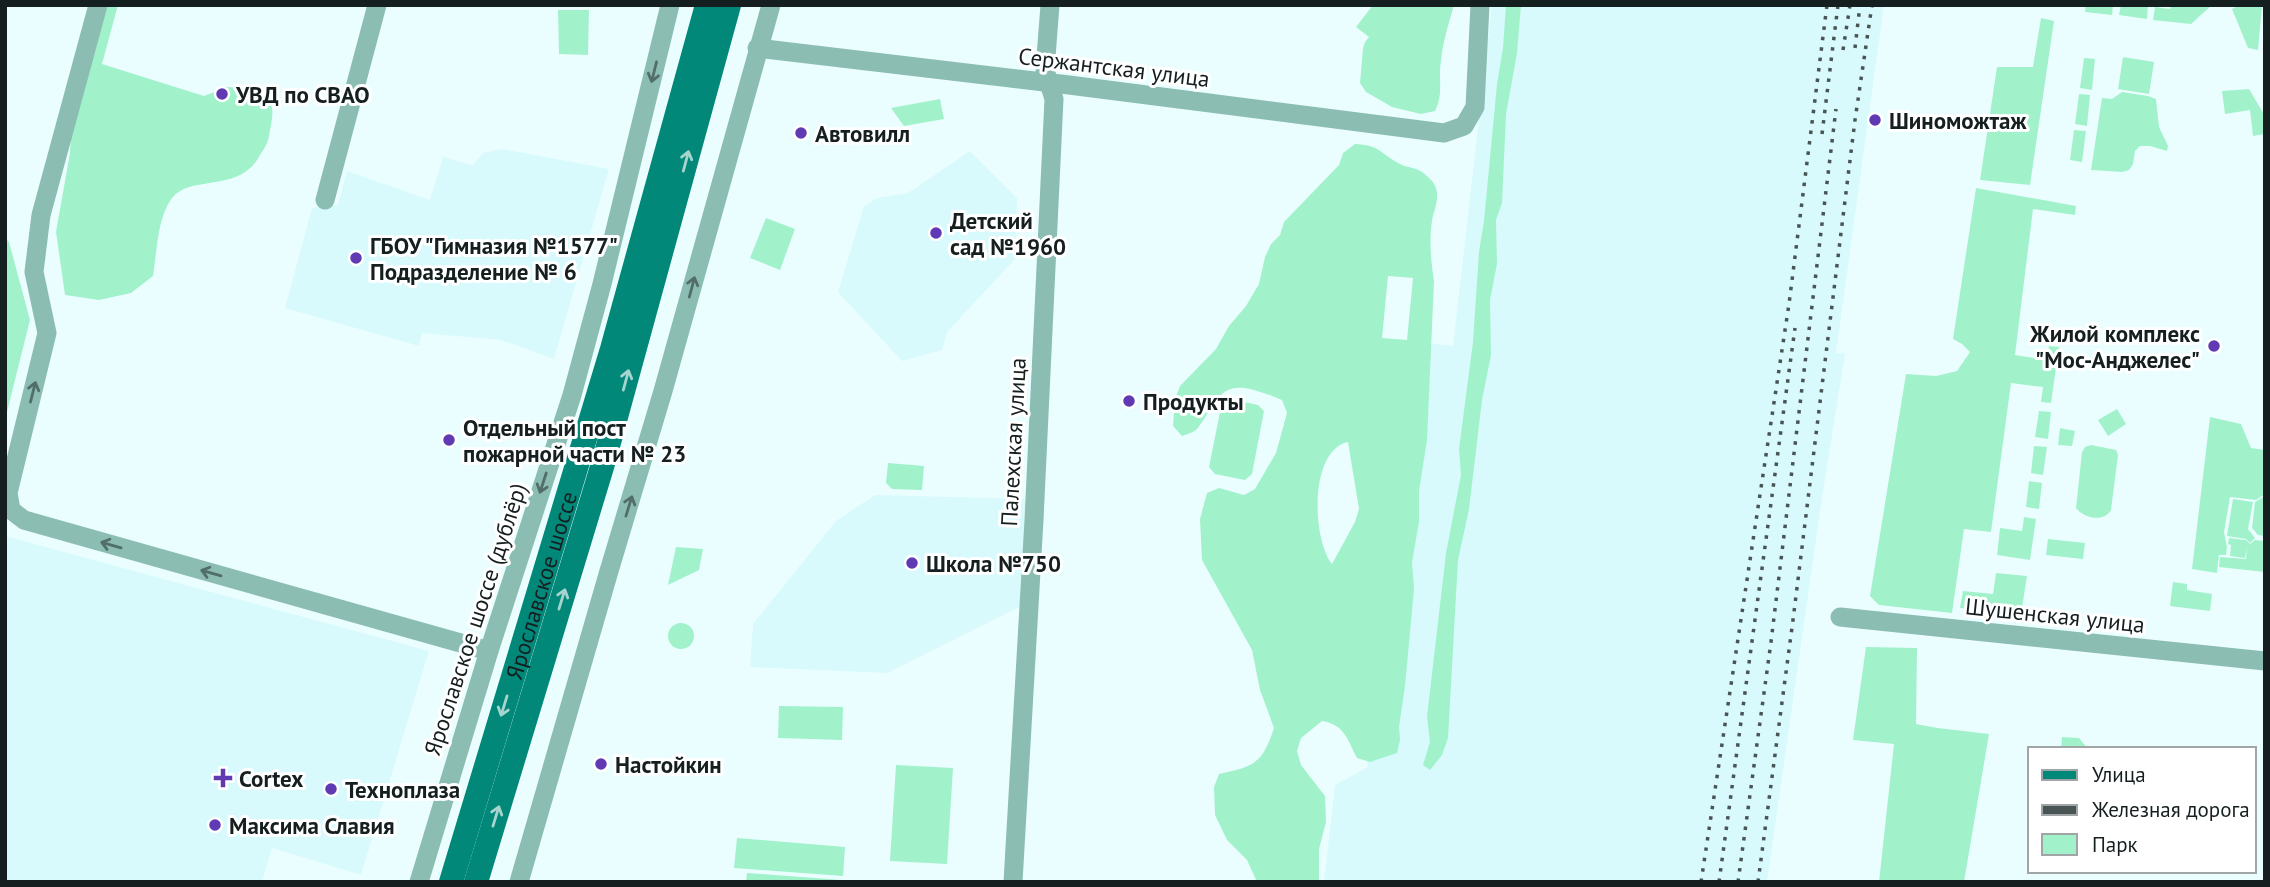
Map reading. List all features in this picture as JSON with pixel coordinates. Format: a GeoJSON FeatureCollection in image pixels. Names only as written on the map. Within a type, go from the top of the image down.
{"type":"FeatureCollection","features":[{"type":"Feature","properties":{"kind":"main road","name":"Ярославское шоссе"},"geometry":{"type":"LineString","coordinates":[[451,882],[622,312],[707,5]]}},
{"type":"Feature","properties":{"kind":"main road","name":"Ярославское шоссе"},"geometry":{"type":"LineString","coordinates":[[476,882],[605,457],[729,5]]}},
{"type":"Feature","properties":{"kind":"street"},"geometry":{"type":"LineString","coordinates":[[98,5],[41,215],[34,272],[47,333],[8,493],[11,510],[24,520],[489,651]]}},
{"type":"Feature","properties":{"kind":"street"},"geometry":{"type":"LineString","coordinates":[[326,200],[377,5]]}},
{"type":"Feature","properties":{"kind":"street","name":"Ярославское шоссе (дублёр)"},"geometry":{"type":"LineString","coordinates":[[419,882],[489,651],[572,395],[670,5]]}},
{"type":"Feature","properties":{"kind":"street"},"geometry":{"type":"LineString","coordinates":[[519,882],[663,391],[771,5]]}},
{"type":"Feature","properties":{"kind":"street","name":"Палехская улица"},"geometry":{"type":"LineString","coordinates":[[1013,882],[1054,99],[1045,70],[1050,5]]}},
{"type":"Feature","properties":{"kind":"street","name":"Сержантская улица"},"geometry":{"type":"LineString","coordinates":[[757,48],[1444,133],[1464,126],[1475,107],[1480,5]]}},
{"type":"Feature","properties":{"kind":"street"},"geometry":{"type":"LineString","coordinates":[[572,395],[622,312]]}},
{"type":"Feature","properties":{"kind":"street","name":"Шушенская улица"},"geometry":{"type":"LineString","coordinates":[[1840,617],[2265,662]]}},
{"type":"Feature","properties":{"kind":"shaded area"},"geometry":{"type":"Polygon","coordinates":[[[1492,5],[1884,5],[1836,353],[1845,354],[1767,882],[1324,882],[1335,785],[1368,767],[1357,719],[1427,343],[1453,346],[1492,5]]]}},
{"type":"Feature","properties":{"kind":"shaded area"},"geometry":{"type":"Polygon","coordinates":[[[502,149],[609,169],[554,359],[501,340],[422,333],[419,346],[285,308],[312,208],[338,205],[347,171],[430,200],[443,157],[473,165],[483,153],[502,149]]]}},
{"type":"Feature","properties":{"kind":"shaded area","name":"Детский сад №1960"},"geometry":{"type":"Polygon","coordinates":[[[970,151],[1017,198],[1015,259],[947,332],[942,350],[902,361],[838,292],[864,206],[877,198],[908,193],[970,151]]]}},
{"type":"Feature","properties":{"kind":"shaded area","name":"Школа №750"},"geometry":{"type":"Polygon","coordinates":[[[875,495],[1026,499],[1021,606],[887,673],[750,667],[753,624],[836,521],[875,495]]]}},
{"type":"Feature","properties":{"kind":"shaded area"},"geometry":{"type":"Polygon","coordinates":[[[5,536],[429,651],[361,875],[272,848],[262,882],[5,882],[5,536]]]}},
{"type":"Feature","properties":{"kind":"green space"},"geometry":{"type":"Polygon","coordinates":[[[102,5],[118,5],[102,64],[204,96],[227,87],[266,89],[272,112],[268,141],[251,167],[240,175],[180,191],[172,198],[160,225],[153,276],[131,293],[99,300],[65,295],[56,232],[70,153],[72,113],[102,5]]]}},
{"type":"Feature","properties":{"kind":"green space"},"geometry":{"type":"Polygon","coordinates":[[[1373,5],[1454,5],[1443,46],[1439,99],[1435,111],[1421,114],[1392,107],[1366,92],[1360,83],[1363,48],[1369,37],[1356,27],[1373,5]]]}},
{"type":"Feature","properties":{"kind":"green space"},"geometry":{"type":"Polygon","coordinates":[[[1506,5],[1521,5],[1517,53],[1506,114],[1502,203],[1496,220],[1497,264],[1490,300],[1491,355],[1482,400],[1469,509],[1458,560],[1448,738],[1442,755],[1430,770],[1423,765],[1430,742],[1427,717],[1446,553],[1461,475],[1459,449],[1473,342],[1479,252],[1506,5]]]}},
{"type":"Feature","properties":{"kind":"green space"},"geometry":{"type":"Polygon","coordinates":[[[2086,5],[2113,5],[2112,15],[2085,12],[2086,5]]]}},
{"type":"Feature","properties":{"kind":"green space"},"geometry":{"type":"Polygon","coordinates":[[[2121,5],[2148,5],[2147,19],[2119,15],[2121,5]]]}},
{"type":"Feature","properties":{"kind":"green space"},"geometry":{"type":"Polygon","coordinates":[[[2171,5],[2212,5],[2191,24],[2153,20],[2155,7],[2170,9],[2171,5]]]}},
{"type":"Feature","properties":{"kind":"green space"},"geometry":{"type":"Polygon","coordinates":[[[2239,5],[2262,5],[2258,50],[2248,48],[2232,9],[2239,5]]]}},
{"type":"Feature","properties":{"kind":"green space"},"geometry":{"type":"Polygon","coordinates":[[[558,10],[589,10],[588,55],[559,54],[558,10]]]}},
{"type":"Feature","properties":{"kind":"green space"},"geometry":{"type":"Polygon","coordinates":[[[2041,18],[2054,21],[2030,185],[1980,180],[1997,67],[2033,67],[2041,18]]]}},
{"type":"Feature","properties":{"kind":"green space"},"geometry":{"type":"Polygon","coordinates":[[[2123,57],[2154,62],[2149,94],[2118,89],[2123,57]]]}},
{"type":"Feature","properties":{"kind":"green space"},"geometry":{"type":"Polygon","coordinates":[[[2084,58],[2095,59],[2092,90],[2080,88],[2084,58]]]}},
{"type":"Feature","properties":{"kind":"green space"},"geometry":{"type":"Polygon","coordinates":[[[2249,89],[2265,116],[2265,134],[2253,136],[2250,110],[2225,114],[2222,91],[2249,89]]]}},
{"type":"Feature","properties":{"kind":"green space"},"geometry":{"type":"Polygon","coordinates":[[[2122,92],[2156,99],[2159,127],[2168,146],[2167,151],[2140,146],[2135,151],[2129,170],[2091,170],[2102,98],[2112,99],[2122,92]]]}},
{"type":"Feature","properties":{"kind":"green space"},"geometry":{"type":"Polygon","coordinates":[[[2079,94],[2090,95],[2087,126],[2075,124],[2079,94]]]}},
{"type":"Feature","properties":{"kind":"green space"},"geometry":{"type":"Polygon","coordinates":[[[940,99],[944,119],[904,126],[891,108],[940,99]]]}},
{"type":"Feature","properties":{"kind":"green space"},"geometry":{"type":"Polygon","coordinates":[[[2074,130],[2086,131],[2082,162],[2070,160],[2074,130]]]}},
{"type":"Feature","properties":{"kind":"green space"},"geometry":{"type":"Polygon","coordinates":[[[1355,144],[1374,148],[1398,163],[1423,173],[1433,182],[1437,191],[1431,236],[1434,281],[1427,440],[1412,562],[1414,589],[1399,727],[1400,740],[1397,753],[1370,762],[1357,758],[1341,729],[1330,723],[1322,721],[1301,738],[1297,751],[1301,765],[1325,796],[1326,822],[1319,849],[1319,882],[1257,882],[1247,860],[1227,840],[1215,815],[1214,787],[1219,774],[1256,762],[1274,728],[1260,690],[1252,650],[1202,560],[1200,519],[1207,493],[1219,488],[1244,495],[1255,489],[1276,453],[1287,413],[1282,400],[1278,398],[1250,389],[1230,389],[1217,399],[1197,429],[1182,436],[1173,426],[1175,399],[1180,386],[1216,349],[1229,326],[1246,306],[1259,284],[1265,257],[1271,244],[1280,235],[1284,222],[1339,165],[1343,153],[1355,144]],[[1388,276],[1382,338],[1407,340],[1413,278],[1388,276]],[[1348,442],[1335,449],[1326,461],[1318,497],[1321,536],[1325,552],[1332,564],[1355,522],[1359,509],[1348,442]]]}},
{"type":"Feature","properties":{"kind":"green space"},"geometry":{"type":"Polygon","coordinates":[[[1976,188],[2076,206],[2075,215],[2033,209],[2015,355],[2047,360],[2049,346],[2059,347],[2051,403],[2041,402],[2043,387],[2011,383],[1991,532],[1964,529],[1952,613],[1879,605],[1870,596],[1906,374],[1936,376],[1957,371],[1970,352],[1953,339],[1976,188]]]}},
{"type":"Feature","properties":{"kind":"green space"},"geometry":{"type":"Polygon","coordinates":[[[766,218],[795,229],[780,270],[750,258],[766,218]]]}},
{"type":"Feature","properties":{"kind":"green space"},"geometry":{"type":"Polygon","coordinates":[[[5,238],[9,242],[30,320],[5,420],[5,238]]]}},
{"type":"Feature","properties":{"kind":"green space"},"geometry":{"type":"Polygon","coordinates":[[[1230,399],[1258,405],[1264,411],[1252,474],[1245,480],[1215,474],[1209,467],[1221,407],[1230,399]]]}},
{"type":"Feature","properties":{"kind":"green space"},"geometry":{"type":"Polygon","coordinates":[[[2117,409],[2126,424],[2108,436],[2098,420],[2117,409]]]}},
{"type":"Feature","properties":{"kind":"green space"},"geometry":{"type":"Polygon","coordinates":[[[2039,411],[2051,412],[2048,439],[2035,437],[2039,411]]]}},
{"type":"Feature","properties":{"kind":"green space"},"geometry":{"type":"Polygon","coordinates":[[[2210,417],[2241,424],[2251,448],[2265,450],[2265,494],[2256,500],[2230,497],[2224,532],[2226,555],[2219,555],[2217,573],[2192,569],[2210,417]]]}},
{"type":"Feature","properties":{"kind":"green space"},"geometry":{"type":"Polygon","coordinates":[[[2060,428],[2075,431],[2072,446],[2058,445],[2060,428]]]}},
{"type":"Feature","properties":{"kind":"green space"},"geometry":{"type":"Polygon","coordinates":[[[2091,445],[2116,450],[2118,455],[2111,510],[2099,518],[2088,516],[2076,508],[2082,452],[2085,447],[2091,445]]]}},
{"type":"Feature","properties":{"kind":"green space"},"geometry":{"type":"Polygon","coordinates":[[[2034,446],[2047,447],[2043,475],[2031,473],[2034,446]]]}},
{"type":"Feature","properties":{"kind":"green space"},"geometry":{"type":"Polygon","coordinates":[[[888,463],[924,466],[922,490],[892,489],[886,483],[888,463]]]}},
{"type":"Feature","properties":{"kind":"green space"},"geometry":{"type":"Polygon","coordinates":[[[2029,481],[2042,483],[2039,509],[2026,507],[2029,481]]]}},
{"type":"Feature","properties":{"kind":"green space"},"geometry":{"type":"Polygon","coordinates":[[[2265,496],[2265,536],[2258,535],[2252,528],[2255,502],[2265,496]]]}},
{"type":"Feature","properties":{"kind":"green space"},"geometry":{"type":"Polygon","coordinates":[[[2233,499],[2253,502],[2248,529],[2255,538],[2250,543],[2246,539],[2227,536],[2233,499]]]}},
{"type":"Feature","properties":{"kind":"green space"},"geometry":{"type":"Polygon","coordinates":[[[2024,517],[2036,519],[2030,560],[1997,555],[2000,528],[2022,531],[2024,517]]]}},
{"type":"Feature","properties":{"kind":"green space"},"geometry":{"type":"Polygon","coordinates":[[[2229,538],[2246,540],[2250,544],[2255,540],[2265,541],[2265,572],[2219,567],[2220,557],[2246,559],[2247,547],[2245,558],[2230,556],[2229,538]]]}},
{"type":"Feature","properties":{"kind":"green space"},"geometry":{"type":"Polygon","coordinates":[[[2048,539],[2085,543],[2083,559],[2046,555],[2048,539]]]}},
{"type":"Feature","properties":{"kind":"green space"},"geometry":{"type":"Polygon","coordinates":[[[676,547],[703,549],[699,570],[668,585],[676,547]]]}},
{"type":"Feature","properties":{"kind":"green space"},"geometry":{"type":"Polygon","coordinates":[[[1996,573],[2027,576],[2021,614],[1960,608],[1963,591],[1993,594],[1996,573]]]}},
{"type":"Feature","properties":{"kind":"green space"},"geometry":{"type":"Polygon","coordinates":[[[2173,582],[2187,584],[2187,590],[2212,594],[2210,611],[2170,606],[2173,582]]]}},
{"type":"Feature","properties":{"kind":"green space"},"geometry":{"type":"Polygon","coordinates":[[[681,623],[690,627],[694,636],[690,645],[681,649],[672,645],[668,636],[672,627],[681,623]]]}},
{"type":"Feature","properties":{"kind":"green space"},"geometry":{"type":"Polygon","coordinates":[[[1866,647],[1917,648],[1916,724],[1989,734],[1964,882],[1879,882],[1894,744],[1853,740],[1866,647]]]}},
{"type":"Feature","properties":{"kind":"green space"},"geometry":{"type":"Polygon","coordinates":[[[779,706],[843,707],[842,740],[778,738],[779,706]]]}},
{"type":"Feature","properties":{"kind":"green space"},"geometry":{"type":"Polygon","coordinates":[[[2062,737],[2079,738],[2086,747],[2061,747],[2062,737]]]}},
{"type":"Feature","properties":{"kind":"green space"},"geometry":{"type":"Polygon","coordinates":[[[896,765],[953,768],[947,864],[890,861],[896,765]]]}},
{"type":"Feature","properties":{"kind":"green space"},"geometry":{"type":"Polygon","coordinates":[[[737,838],[845,847],[843,876],[734,868],[737,838]]]}},
{"type":"Feature","properties":{"kind":"green space"},"geometry":{"type":"Polygon","coordinates":[[[747,873],[841,880],[841,882],[746,882],[747,873]]]}},
{"type":"Feature","properties":{"kind":"railway"},"geometry":{"type":"LineString","coordinates":[[1701,882],[1789,304],[1827,5]]}},
{"type":"Feature","properties":{"kind":"railway"},"geometry":{"type":"LineString","coordinates":[[1822,134],[1838,5]]}},
{"type":"Feature","properties":{"kind":"railway"},"geometry":{"type":"LineString","coordinates":[[1843,50],[1850,5]]}},
{"type":"Feature","properties":{"kind":"railway"},"geometry":{"type":"LineString","coordinates":[[1855,48],[1860,5]]}},
{"type":"Feature","properties":{"kind":"railway"},"geometry":{"type":"LineString","coordinates":[[1758,882],[1872,5]]}},
{"type":"Feature","properties":{"kind":"railway"},"geometry":{"type":"LineString","coordinates":[[1738,882],[1771,642],[1836,109]]}},
{"type":"Feature","properties":{"kind":"railway"},"geometry":{"type":"LineString","coordinates":[[1719,882],[1795,328]]}},
{"type":"Feature","properties":{"kind":"place","name":"УВД по СВАО"},"geometry":{"type":"Point","coordinates":[222,94]}},
{"type":"Feature","properties":{"kind":"place","name":"Шиноможтаж"},"geometry":{"type":"Point","coordinates":[1875,120]}},
{"type":"Feature","properties":{"kind":"place","name":"Автовилл"},"geometry":{"type":"Point","coordinates":[801,133]}},
{"type":"Feature","properties":{"kind":"place","name":"Детский сад №1960"},"geometry":{"type":"Point","coordinates":[936,233]}},
{"type":"Feature","properties":{"kind":"place","name":"ГБОУ \"Гимназия №1577\" Подразделение № 6"},"geometry":{"type":"Point","coordinates":[356,258]}},
{"type":"Feature","properties":{"kind":"place","name":"Жилой комплекс \"Мос-Анджелес\""},"geometry":{"type":"Point","coordinates":[2214,346]}},
{"type":"Feature","properties":{"kind":"place","name":"Продукты"},"geometry":{"type":"Point","coordinates":[1129,401]}},
{"type":"Feature","properties":{"kind":"place","name":"Отдельный пост пожарной части № 23"},"geometry":{"type":"Point","coordinates":[449,440]}},
{"type":"Feature","properties":{"kind":"place","name":"Школа №750"},"geometry":{"type":"Point","coordinates":[912,563]}},
{"type":"Feature","properties":{"kind":"place","name":"Настойкин"},"geometry":{"type":"Point","coordinates":[601,764]}},
{"type":"Feature","properties":{"kind":"place","name":"Cortex"},"geometry":{"type":"Point","coordinates":[223,778]}},
{"type":"Feature","properties":{"kind":"place","name":"Техноплаза"},"geometry":{"type":"Point","coordinates":[331,789]}},
{"type":"Feature","properties":{"kind":"place","name":"Максима Славия"},"geometry":{"type":"Point","coordinates":[215,825]}}]}
